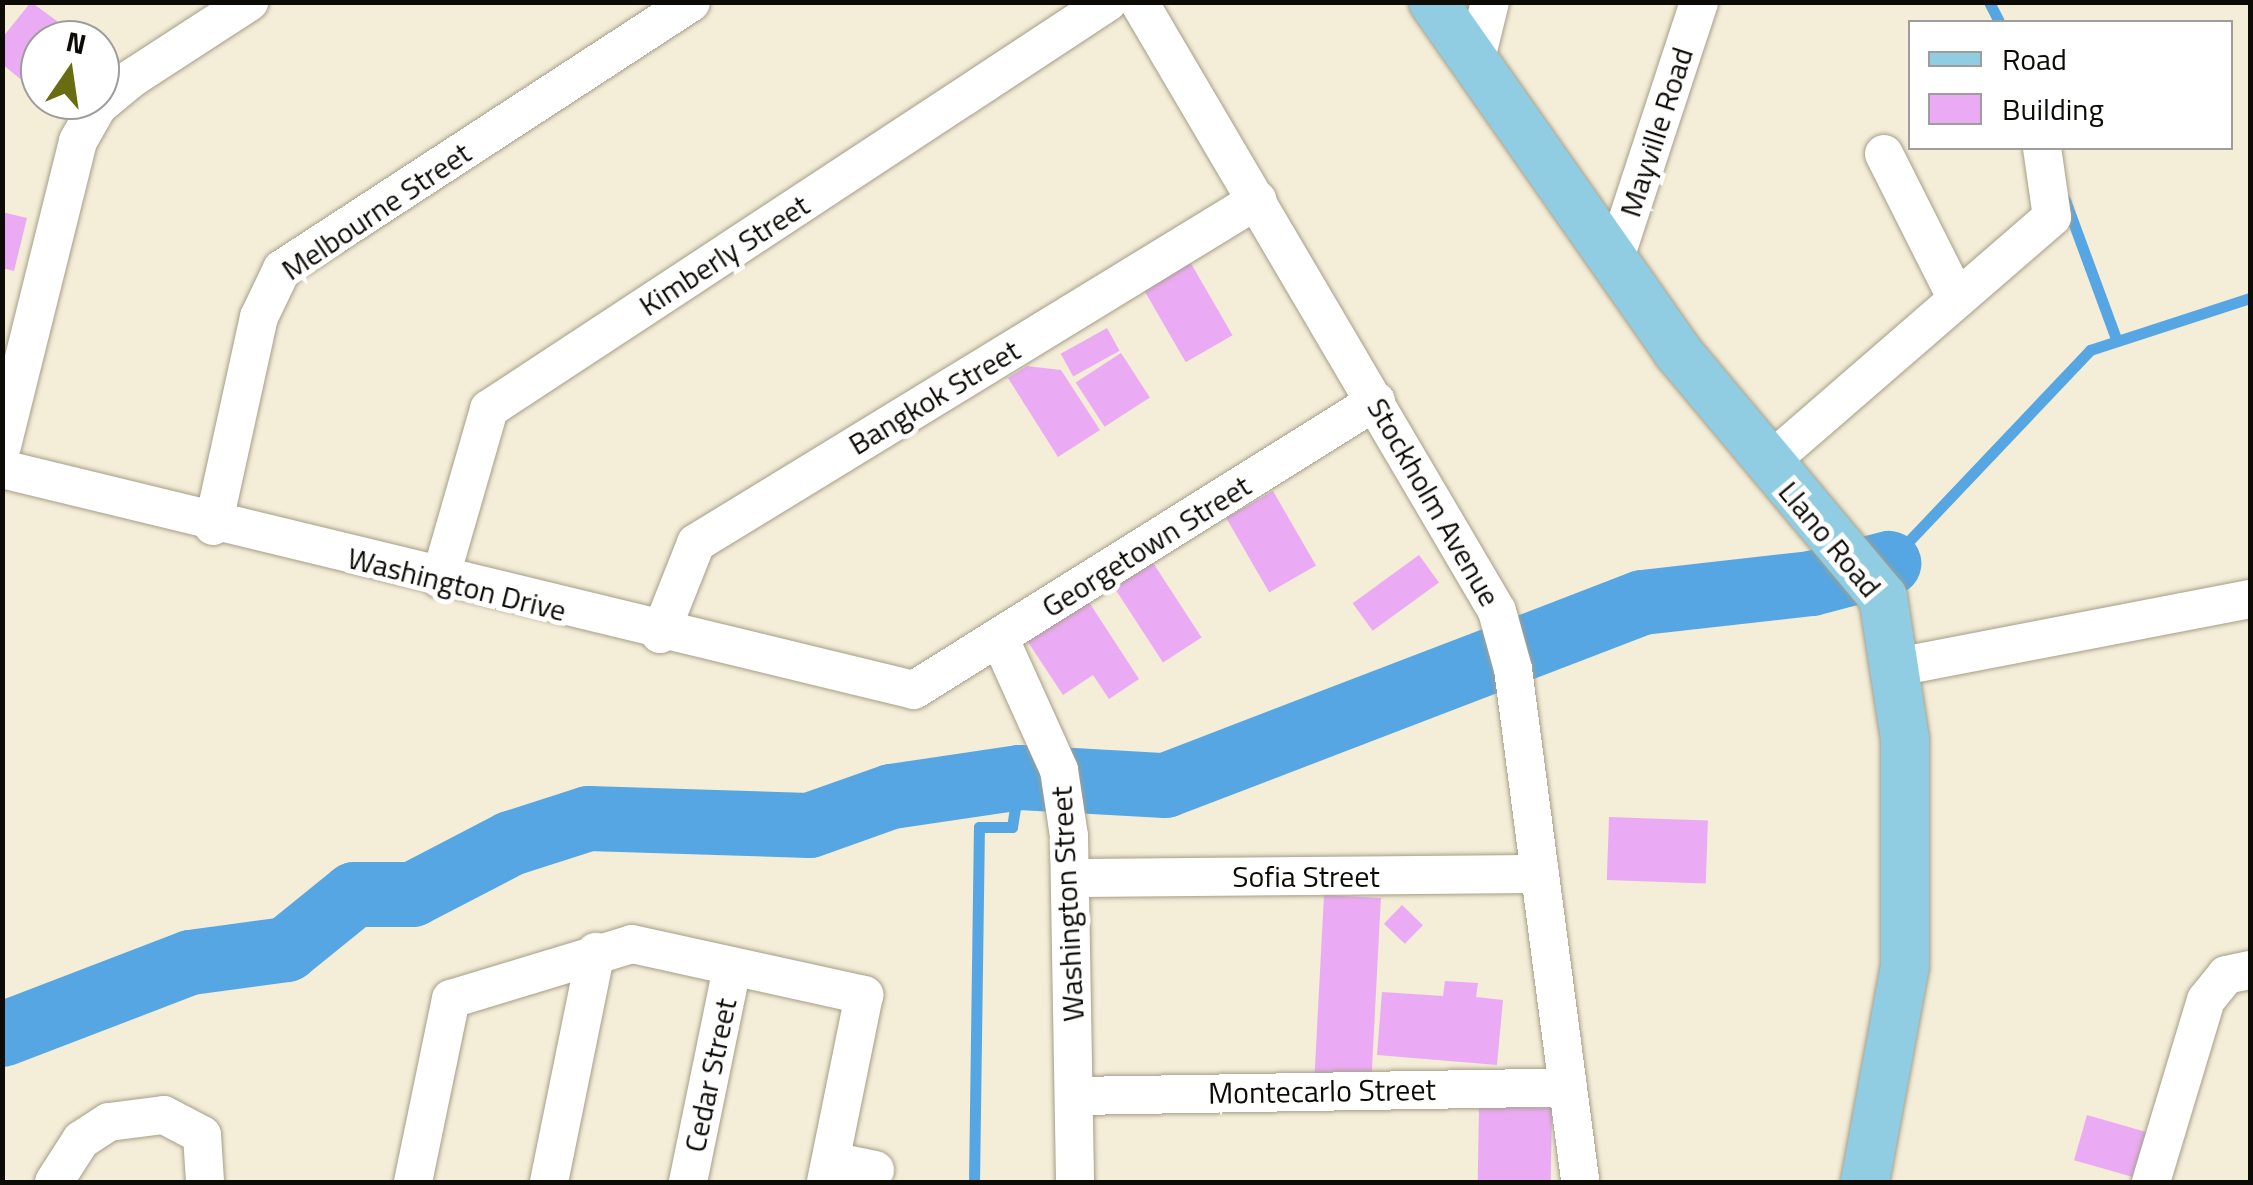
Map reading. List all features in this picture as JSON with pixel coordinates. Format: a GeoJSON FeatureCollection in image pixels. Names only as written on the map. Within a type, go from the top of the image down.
{"type":"FeatureCollection","features":[{"type":"Feature","properties":{"kind":"main road","name":"Llano Road"},"geometry":{"type":"LineString","coordinates":[[1432,2],[1614,261],[1767,464],[1870,580],[1897,667],[1905,966],[1865,1182]]}},
{"type":"Feature","properties":{"kind":"street"},"geometry":{"type":"LineString","coordinates":[[2,446],[78,141],[98,106],[132,78],[249,2]]}},
{"type":"Feature","properties":{"kind":"street","name":"Melbourne Street"},"geometry":{"type":"LineString","coordinates":[[213,526],[259,317],[282,269],[690,2]]}},
{"type":"Feature","properties":{"kind":"street","name":"Kimberly Street"},"geometry":{"type":"LineString","coordinates":[[440,579],[489,410],[1108,2]]}},
{"type":"Feature","properties":{"kind":"street","name":"Stockholm Avenue"},"geometry":{"type":"LineString","coordinates":[[1139,2],[1376,401],[1510,652],[1580,1179]]}},
{"type":"Feature","properties":{"kind":"street"},"geometry":{"type":"LineString","coordinates":[[1475,63],[1490,2]]}},
{"type":"Feature","properties":{"kind":"street","name":"Mayville Road"},"geometry":{"type":"LineString","coordinates":[[1614,261],[1699,2]]}},
{"type":"Feature","properties":{"kind":"street"},"geometry":{"type":"LineString","coordinates":[[1767,464],[1956,295],[2052,217],[2042,150]]}},
{"type":"Feature","properties":{"kind":"street"},"geometry":{"type":"LineString","coordinates":[[1884,154],[1956,295]]}},
{"type":"Feature","properties":{"kind":"street","name":"Bangkok Street"},"geometry":{"type":"LineString","coordinates":[[660,634],[696,542],[1257,200]]}},
{"type":"Feature","properties":{"kind":"street","name":"Georgetown Street"},"geometry":{"type":"LineString","coordinates":[[914,690],[1376,401]]}},
{"type":"Feature","properties":{"kind":"street","name":"Washington Drive"},"geometry":{"type":"LineString","coordinates":[[2,469],[213,526],[660,634],[914,690]]}},
{"type":"Feature","properties":{"kind":"street"},"geometry":{"type":"LineString","coordinates":[[1897,667],[2250,599]]}},
{"type":"Feature","properties":{"kind":"street","name":"Washington Street"},"geometry":{"type":"LineString","coordinates":[[1000,638],[1059,770],[1069,836],[1075,1182]]}},
{"type":"Feature","properties":{"kind":"street","name":"Sofia Street"},"geometry":{"type":"LineString","coordinates":[[1072,878],[1540,874]]}},
{"type":"Feature","properties":{"kind":"street"},"geometry":{"type":"LineString","coordinates":[[413,1182],[451,999],[632,944],[864,995],[829,1172],[875,1170]]}},
{"type":"Feature","properties":{"kind":"street"},"geometry":{"type":"LineString","coordinates":[[549,1182],[596,952]]}},
{"type":"Feature","properties":{"kind":"street","name":"Cedar Street"},"geometry":{"type":"LineString","coordinates":[[688,1182],[732,966]]}},
{"type":"Feature","properties":{"kind":"street"},"geometry":{"type":"LineString","coordinates":[[2152,1182],[2206,1000],[2226,975],[2250,970]]}},
{"type":"Feature","properties":{"kind":"street","name":"Montecarlo Street"},"geometry":{"type":"LineString","coordinates":[[1076,1096],[1568,1087]]}},
{"type":"Feature","properties":{"kind":"street"},"geometry":{"type":"LineString","coordinates":[[54,1182],[81,1140],[109,1122],[164,1114],[186,1122],[209,1152],[205,1182]]}},
{"type":"Feature","properties":{"kind":"building"},"geometry":{"type":"Polygon","coordinates":[[[31,2],[56,20],[20,20],[20,79],[2,64],[2,38],[31,2]]]}},
{"type":"Feature","properties":{"kind":"building"},"geometry":{"type":"Polygon","coordinates":[[[2,212],[27,218],[14,271],[2,268],[2,212]]]}},
{"type":"Feature","properties":{"kind":"building"},"geometry":{"type":"Polygon","coordinates":[[[1189,260],[1232,335],[1186,362],[1142,287],[1189,260]]]}},
{"type":"Feature","properties":{"kind":"building"},"geometry":{"type":"Polygon","coordinates":[[[1107,328],[1120,351],[1073,376],[1061,354],[1107,328]]]}},
{"type":"Feature","properties":{"kind":"building"},"geometry":{"type":"Polygon","coordinates":[[[1121,353],[1150,397],[1105,427],[1076,382],[1121,353]]]}},
{"type":"Feature","properties":{"kind":"building"},"geometry":{"type":"Polygon","coordinates":[[[1027,366],[1061,370],[1100,430],[1058,457],[1008,378],[1027,366]]]}},
{"type":"Feature","properties":{"kind":"building"},"geometry":{"type":"Polygon","coordinates":[[[1273,491],[1316,565],[1269,592],[1226,518],[1273,491]]]}},
{"type":"Feature","properties":{"kind":"building"},"geometry":{"type":"Polygon","coordinates":[[[1146,552],[1202,638],[1163,663],[1107,577],[1146,552]]]}},
{"type":"Feature","properties":{"kind":"building"},"geometry":{"type":"Polygon","coordinates":[[[1419,555],[1439,583],[1373,631],[1353,603],[1419,555]]]}},
{"type":"Feature","properties":{"kind":"building"},"geometry":{"type":"Polygon","coordinates":[[[1085,596],[1139,679],[1109,699],[1093,675],[1063,695],[1024,636],[1085,596]]]}},
{"type":"Feature","properties":{"kind":"building"},"geometry":{"type":"Polygon","coordinates":[[[1609,817],[1708,820],[1706,883],[1607,880],[1609,817]]]}},
{"type":"Feature","properties":{"kind":"building"},"geometry":{"type":"Polygon","coordinates":[[[1324,895],[1381,898],[1372,1077],[1315,1074],[1324,895]]]}},
{"type":"Feature","properties":{"kind":"building"},"geometry":{"type":"Polygon","coordinates":[[[1402,905],[1423,925],[1405,944],[1384,924],[1402,905]]]}},
{"type":"Feature","properties":{"kind":"building"},"geometry":{"type":"Polygon","coordinates":[[[1445,981],[1478,983],[1476,997],[1503,1000],[1497,1065],[1377,1055],[1382,992],[1443,996],[1445,981]]]}},
{"type":"Feature","properties":{"kind":"building"},"geometry":{"type":"Polygon","coordinates":[[[1479,1107],[1552,1108],[1551,1182],[1478,1182],[1479,1107]]]}},
{"type":"Feature","properties":{"kind":"building"},"geometry":{"type":"Polygon","coordinates":[[[2087,1115],[2149,1133],[2137,1178],[2074,1160],[2087,1115]]]}},
{"type":"Feature","properties":{"kind":"waterway"},"geometry":{"type":"LineString","coordinates":[[1989,2],[1998,20]]}},
{"type":"Feature","properties":{"kind":"waterway"},"geometry":{"type":"LineString","coordinates":[[2065,200],[2117,341]]}},
{"type":"Feature","properties":{"kind":"waterway"},"geometry":{"type":"LineString","coordinates":[[1888,563],[2090,350],[2250,298]]}},
{"type":"Feature","properties":{"kind":"waterway"},"geometry":{"type":"LineString","coordinates":[[2,1034],[190,962],[286,949],[354,894],[412,894],[510,843],[588,818],[809,825],[891,796],[1020,777],[1165,785],[1642,602],[1811,583],[1888,563]]}},
{"type":"Feature","properties":{"kind":"waterway"},"geometry":{"type":"LineString","coordinates":[[974,1182],[979,827],[1012,827],[1020,777]]}}]}
